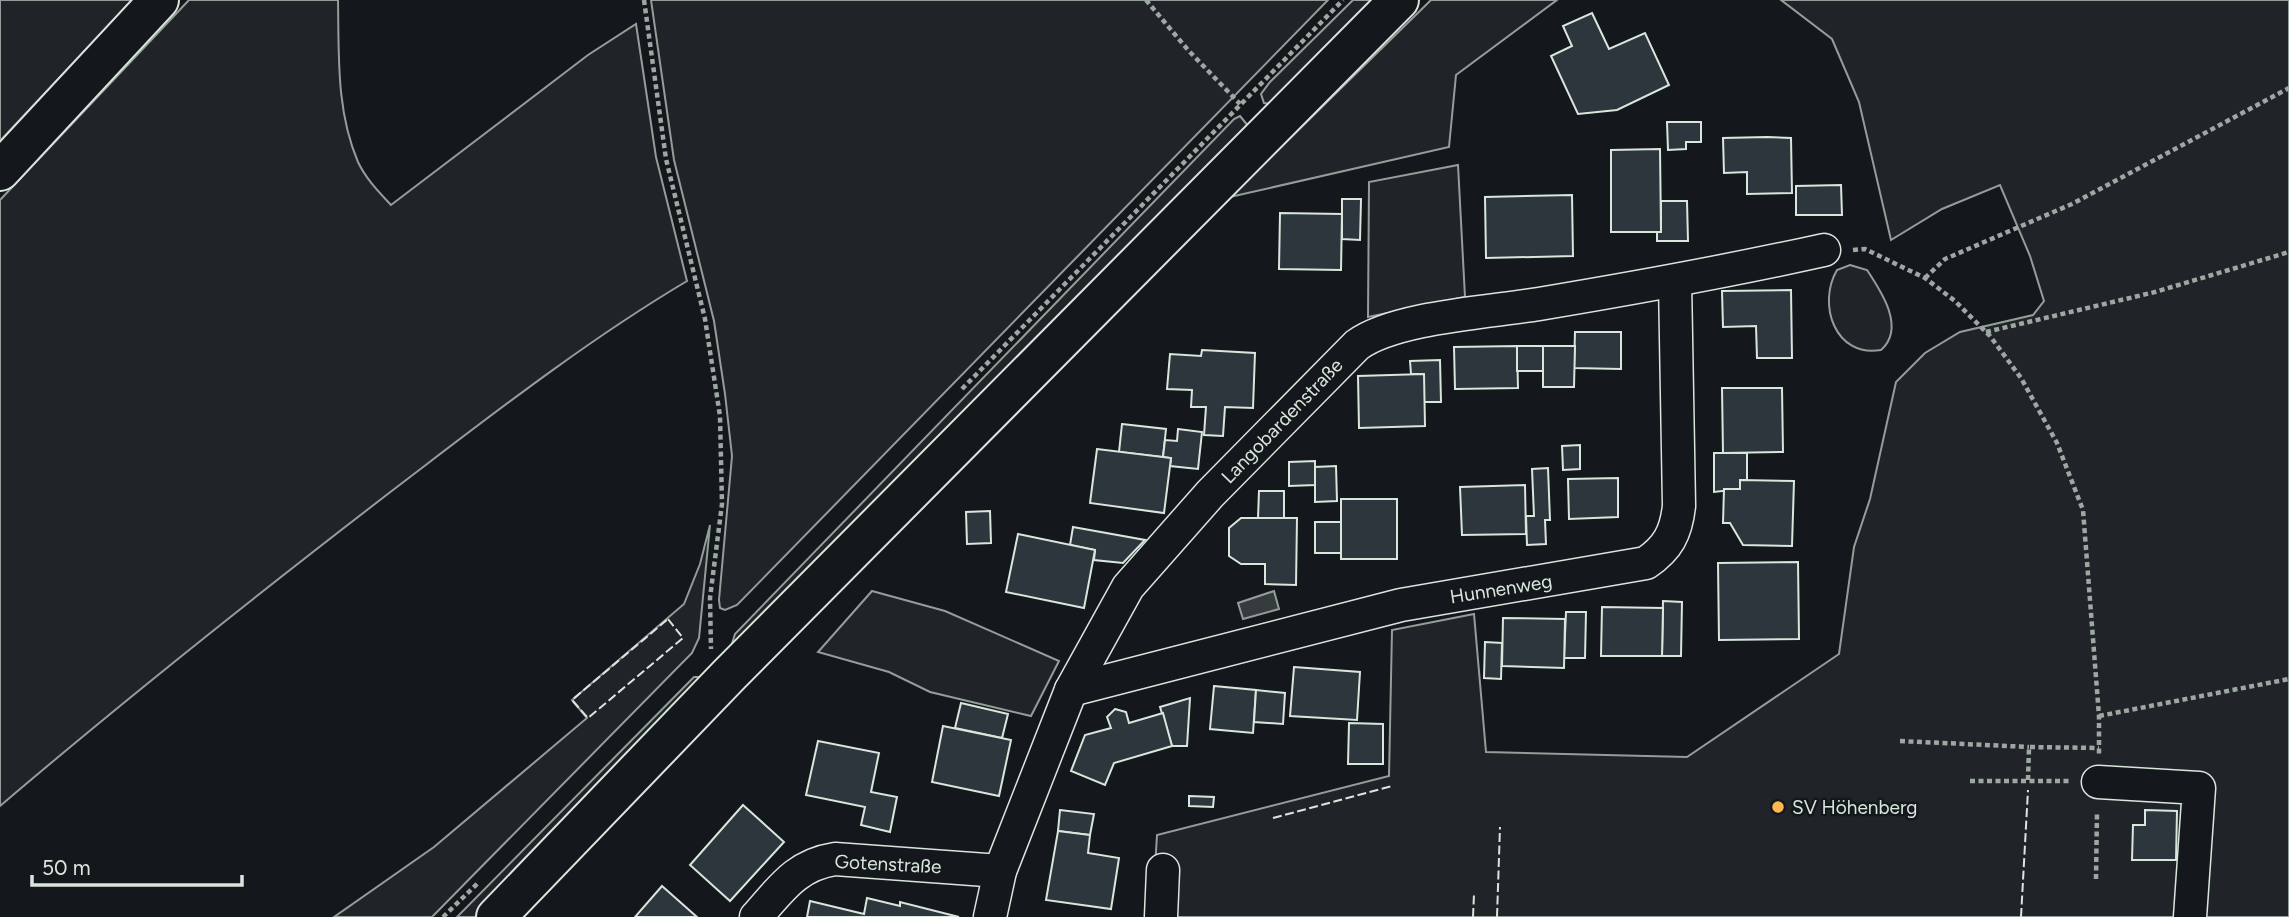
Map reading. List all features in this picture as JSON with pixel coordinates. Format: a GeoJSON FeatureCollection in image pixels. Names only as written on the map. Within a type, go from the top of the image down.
{"type":"FeatureCollection","features":[{"type":"Feature","properties":{"kind":"main road"},"geometry":{"type":"LineString","coordinates":[[0,171],[159,0]]}},
{"type":"Feature","properties":{"kind":"main road"},"geometry":{"type":"LineString","coordinates":[[496,917],[748,655],[1399,0]]}},
{"type":"Feature","properties":{"kind":"street","name":"Langobardenstraße"},"geometry":{"type":"LineString","coordinates":[[990,917],[1000,871],[1071,690],[1128,587],[1210,494],[1367,338],[1426,322],[1675,281],[1824,250]]}},
{"type":"Feature","properties":{"kind":"street","name":"Hunnenweg"},"geometry":{"type":"LineString","coordinates":[[1071,690],[1401,605],[1646,563],[1662,552],[1671,539],[1679,506],[1675,281]]}},
{"type":"Feature","properties":{"kind":"street"},"geometry":{"type":"LineString","coordinates":[[2083,781],[2199,788],[2190,917]]}},
{"type":"Feature","properties":{"kind":"street","name":"Gotenstraße"},"geometry":{"type":"LineString","coordinates":[[756,917],[795,874],[814,862],[835,859],[1000,871]]}},
{"type":"Feature","properties":{"kind":"street"},"geometry":{"type":"LineString","coordinates":[[1161,917],[1163,870]]}},
{"type":"Feature","properties":{"kind":"path"},"geometry":{"type":"LineString","coordinates":[[644,0],[666,159],[705,319],[720,416],[722,504],[710,598],[711,649],[720,639]]}},
{"type":"Feature","properties":{"kind":"path"},"geometry":{"type":"LineString","coordinates":[[1146,0],[1188,50],[1240,104]]}},
{"type":"Feature","properties":{"kind":"path"},"geometry":{"type":"LineString","coordinates":[[955,397],[1343,0]]}},
{"type":"Feature","properties":{"kind":"path"},"geometry":{"type":"LineString","coordinates":[[1926,278],[1945,259],[2072,204],[2289,88]]}},
{"type":"Feature","properties":{"kind":"path"},"geometry":{"type":"LineString","coordinates":[[1824,250],[1865,250],[1926,278],[1955,301],[1986,332],[2021,378],[2057,443],[2083,510],[2099,716],[2099,748],[1900,741]]}},
{"type":"Feature","properties":{"kind":"path"},"geometry":{"type":"LineString","coordinates":[[1986,332],[2155,292],[2289,252]]}},
{"type":"Feature","properties":{"kind":"path"},"geometry":{"type":"LineString","coordinates":[[2099,716],[2289,679]]}},
{"type":"Feature","properties":{"kind":"path"},"geometry":{"type":"LineString","coordinates":[[2028,780],[2029,747]]}},
{"type":"Feature","properties":{"kind":"path"},"geometry":{"type":"LineString","coordinates":[[1970,781],[2083,781],[2096,879]]}},
{"type":"Feature","properties":{"kind":"shaded area"},"geometry":{"type":"Polygon","coordinates":[[[0,0],[132,0],[0,141],[0,0]]]}},
{"type":"Feature","properties":{"kind":"shaded area"},"geometry":{"type":"Polygon","coordinates":[[[189,0],[338,0],[340,82],[351,143],[361,168],[391,205],[588,55],[636,24],[656,157],[687,281],[574,355],[393,490],[194,646],[0,806],[0,200],[189,0]]]}},
{"type":"Feature","properties":{"kind":"shaded area"},"geometry":{"type":"Polygon","coordinates":[[[651,0],[1328,0],[737,605],[725,610],[720,608],[719,600],[732,456],[725,394],[714,321],[674,160],[651,0]]]}},
{"type":"Feature","properties":{"kind":"shaded area"},"geometry":{"type":"Polygon","coordinates":[[[1353,0],[1376,0],[1271,104],[1264,103],[1261,94],[1270,82],[1353,0]]]}},
{"type":"Feature","properties":{"kind":"shaded area"},"geometry":{"type":"Polygon","coordinates":[[[1431,0],[1557,0],[1456,75],[1449,147],[1230,197],[1431,0]]]}},
{"type":"Feature","properties":{"kind":"shaded area"},"geometry":{"type":"Polygon","coordinates":[[[1781,0],[2289,0],[2289,917],[1152,917],[1157,835],[1389,776],[1392,630],[1474,614],[1486,752],[1687,757],[1839,654],[1854,547],[1870,499],[1896,382],[1925,353],[1960,332],[2033,315],[2044,301],[2030,256],[2000,185],[1942,209],[1891,240],[1859,102],[1832,39],[1781,0]]]}},
{"type":"Feature","properties":{"kind":"shaded area"},"geometry":{"type":"Polygon","coordinates":[[[1240,116],[1249,127],[731,647],[735,634],[1234,119],[1240,116]]]}},
{"type":"Feature","properties":{"kind":"shaded area"},"geometry":{"type":"Polygon","coordinates":[[[1458,165],[1465,297],[1368,317],[1369,182],[1458,165]]]}},
{"type":"Feature","properties":{"kind":"shaded area"},"geometry":{"type":"Polygon","coordinates":[[[1850,265],[1867,270],[1889,310],[1891,331],[1881,350],[1865,350],[1852,346],[1834,326],[1829,298],[1831,284],[1837,270],[1850,265]]]}},
{"type":"Feature","properties":{"kind":"shaded area"},"geometry":{"type":"Polygon","coordinates":[[[710,525],[699,638],[692,653],[432,917],[334,917],[434,847],[587,718],[572,700],[684,604],[700,564],[710,525]]]}},
{"type":"Feature","properties":{"kind":"shaded area"},"geometry":{"type":"Polygon","coordinates":[[[872,591],[945,611],[1059,661],[1031,716],[930,692],[889,672],[818,652],[872,591]]]}},
{"type":"Feature","properties":{"kind":"shaded area"},"geometry":{"type":"Polygon","coordinates":[[[1274,591],[1279,609],[1243,619],[1238,603],[1274,591]]]}},
{"type":"Feature","properties":{"kind":"shaded area"},"geometry":{"type":"Polygon","coordinates":[[[694,677],[701,677],[540,853],[475,917],[457,917],[694,677]]]}},
{"type":"Feature","properties":{"kind":"building"},"geometry":{"type":"Polygon","coordinates":[[[1592,13],[1609,49],[1645,33],[1669,85],[1617,110],[1578,114],[1551,56],[1572,46],[1563,26],[1592,13]]]}},
{"type":"Feature","properties":{"kind":"building"},"geometry":{"type":"Polygon","coordinates":[[[1667,122],[1701,122],[1701,142],[1686,142],[1686,149],[1668,150],[1667,122]]]}},
{"type":"Feature","properties":{"kind":"building"},"geometry":{"type":"Polygon","coordinates":[[[1723,138],[1791,138],[1792,193],[1747,194],[1747,172],[1724,173],[1723,138]]]}},
{"type":"Feature","properties":{"kind":"building"},"geometry":{"type":"Polygon","coordinates":[[[1660,149],[1661,232],[1611,232],[1611,150],[1660,149]]]}},
{"type":"Feature","properties":{"kind":"building"},"geometry":{"type":"Polygon","coordinates":[[[1841,185],[1842,215],[1796,215],[1796,186],[1841,185]]]}},
{"type":"Feature","properties":{"kind":"building"},"geometry":{"type":"Polygon","coordinates":[[[1572,195],[1573,256],[1486,258],[1485,197],[1572,195]]]}},
{"type":"Feature","properties":{"kind":"building"},"geometry":{"type":"Polygon","coordinates":[[[1342,199],[1361,199],[1360,240],[1342,239],[1342,199]]]}},
{"type":"Feature","properties":{"kind":"building"},"geometry":{"type":"Polygon","coordinates":[[[1661,201],[1687,201],[1688,241],[1657,241],[1657,232],[1661,232],[1661,201]]]}},
{"type":"Feature","properties":{"kind":"building"},"geometry":{"type":"Polygon","coordinates":[[[1280,213],[1342,214],[1341,270],[1279,269],[1280,213]]]}},
{"type":"Feature","properties":{"kind":"building"},"geometry":{"type":"Polygon","coordinates":[[[1791,290],[1792,358],[1757,358],[1756,326],[1723,327],[1722,291],[1791,290]]]}},
{"type":"Feature","properties":{"kind":"building"},"geometry":{"type":"Polygon","coordinates":[[[1575,332],[1621,332],[1621,369],[1574,368],[1575,332]]]}},
{"type":"Feature","properties":{"kind":"building"},"geometry":{"type":"Polygon","coordinates":[[[1517,346],[1518,388],[1455,389],[1454,347],[1517,346]]]}},
{"type":"Feature","properties":{"kind":"building"},"geometry":{"type":"Polygon","coordinates":[[[1517,346],[1543,346],[1543,371],[1517,371],[1517,346]]]}},
{"type":"Feature","properties":{"kind":"building"},"geometry":{"type":"Polygon","coordinates":[[[1543,346],[1575,346],[1574,387],[1543,387],[1543,346]]]}},
{"type":"Feature","properties":{"kind":"building"},"geometry":{"type":"Polygon","coordinates":[[[1202,350],[1255,353],[1253,408],[1225,407],[1223,436],[1204,435],[1206,407],[1191,407],[1192,390],[1167,389],[1170,354],[1201,356],[1202,350]]]}},
{"type":"Feature","properties":{"kind":"building"},"geometry":{"type":"Polygon","coordinates":[[[1440,360],[1441,402],[1424,402],[1424,374],[1411,374],[1410,361],[1440,360]]]}},
{"type":"Feature","properties":{"kind":"building"},"geometry":{"type":"Polygon","coordinates":[[[1424,374],[1425,426],[1359,428],[1358,376],[1424,374]]]}},
{"type":"Feature","properties":{"kind":"building"},"geometry":{"type":"Polygon","coordinates":[[[1722,388],[1782,388],[1783,452],[1723,453],[1722,388]]]}},
{"type":"Feature","properties":{"kind":"building"},"geometry":{"type":"Polygon","coordinates":[[[1122,424],[1166,429],[1163,457],[1119,452],[1122,424]]]}},
{"type":"Feature","properties":{"kind":"building"},"geometry":{"type":"Polygon","coordinates":[[[1178,429],[1202,432],[1198,469],[1170,466],[1171,458],[1163,457],[1165,440],[1177,441],[1178,429]]]}},
{"type":"Feature","properties":{"kind":"building"},"geometry":{"type":"Polygon","coordinates":[[[1580,445],[1580,469],[1563,470],[1562,446],[1580,445]]]}},
{"type":"Feature","properties":{"kind":"building"},"geometry":{"type":"Polygon","coordinates":[[[1097,449],[1171,458],[1164,513],[1090,503],[1097,449]]]}},
{"type":"Feature","properties":{"kind":"building"},"geometry":{"type":"Polygon","coordinates":[[[1714,453],[1747,453],[1747,480],[1740,480],[1740,489],[1714,492],[1714,453]]]}},
{"type":"Feature","properties":{"kind":"building"},"geometry":{"type":"Polygon","coordinates":[[[1315,461],[1315,485],[1289,486],[1289,462],[1315,461]]]}},
{"type":"Feature","properties":{"kind":"building"},"geometry":{"type":"Polygon","coordinates":[[[1336,466],[1337,501],[1315,502],[1315,467],[1336,466]]]}},
{"type":"Feature","properties":{"kind":"building"},"geometry":{"type":"Polygon","coordinates":[[[1548,468],[1550,520],[1545,520],[1546,544],[1527,545],[1526,516],[1534,516],[1532,469],[1548,468]]]}},
{"type":"Feature","properties":{"kind":"building"},"geometry":{"type":"Polygon","coordinates":[[[1618,478],[1618,517],[1569,519],[1568,479],[1618,478]]]}},
{"type":"Feature","properties":{"kind":"building"},"geometry":{"type":"Polygon","coordinates":[[[1740,480],[1794,481],[1792,546],[1743,545],[1730,523],[1723,523],[1724,489],[1740,489],[1740,480]]]}},
{"type":"Feature","properties":{"kind":"building"},"geometry":{"type":"Polygon","coordinates":[[[1525,485],[1526,534],[1462,535],[1460,487],[1525,485]]]}},
{"type":"Feature","properties":{"kind":"building"},"geometry":{"type":"Polygon","coordinates":[[[1259,491],[1284,491],[1284,518],[1258,518],[1259,491]]]}},
{"type":"Feature","properties":{"kind":"building"},"geometry":{"type":"Polygon","coordinates":[[[1341,499],[1397,499],[1397,559],[1341,559],[1341,499]]]}},
{"type":"Feature","properties":{"kind":"building"},"geometry":{"type":"Polygon","coordinates":[[[990,511],[991,543],[967,544],[966,512],[990,511]]]}},
{"type":"Feature","properties":{"kind":"building"},"geometry":{"type":"Polygon","coordinates":[[[1241,518],[1297,518],[1296,585],[1265,584],[1265,564],[1241,564],[1229,556],[1229,528],[1241,518]]]}},
{"type":"Feature","properties":{"kind":"building"},"geometry":{"type":"Polygon","coordinates":[[[1315,522],[1341,522],[1341,553],[1315,553],[1315,522]]]}},
{"type":"Feature","properties":{"kind":"building"},"geometry":{"type":"Polygon","coordinates":[[[1073,527],[1145,540],[1123,563],[1094,560],[1095,550],[1070,545],[1073,527]]]}},
{"type":"Feature","properties":{"kind":"building"},"geometry":{"type":"Polygon","coordinates":[[[1018,534],[1095,550],[1084,608],[1006,592],[1018,534]]]}},
{"type":"Feature","properties":{"kind":"building"},"geometry":{"type":"Polygon","coordinates":[[[1798,562],[1799,639],[1719,640],[1718,563],[1798,562]]]}},
{"type":"Feature","properties":{"kind":"building"},"geometry":{"type":"Polygon","coordinates":[[[1663,601],[1682,602],[1681,656],[1662,656],[1663,601]]]}},
{"type":"Feature","properties":{"kind":"building"},"geometry":{"type":"Polygon","coordinates":[[[1602,607],[1663,608],[1662,656],[1601,656],[1602,607]]]}},
{"type":"Feature","properties":{"kind":"building"},"geometry":{"type":"Polygon","coordinates":[[[1566,612],[1586,612],[1585,658],[1564,658],[1566,612]]]}},
{"type":"Feature","properties":{"kind":"building"},"geometry":{"type":"Polygon","coordinates":[[[1503,618],[1565,619],[1564,668],[1502,666],[1503,618]]]}},
{"type":"Feature","properties":{"kind":"building"},"geometry":{"type":"Polygon","coordinates":[[[1485,642],[1502,643],[1501,679],[1484,678],[1485,642]]]}},
{"type":"Feature","properties":{"kind":"building"},"geometry":{"type":"Polygon","coordinates":[[[1294,667],[1360,672],[1357,720],[1290,716],[1294,667]]]}},
{"type":"Feature","properties":{"kind":"building"},"geometry":{"type":"Polygon","coordinates":[[[1214,686],[1256,690],[1253,733],[1210,729],[1214,686]]]}},
{"type":"Feature","properties":{"kind":"building"},"geometry":{"type":"Polygon","coordinates":[[[1256,690],[1285,693],[1283,724],[1254,722],[1256,690]]]}},
{"type":"Feature","properties":{"kind":"building"},"geometry":{"type":"Polygon","coordinates":[[[1190,698],[1187,746],[1172,746],[1160,707],[1190,698]]]}},
{"type":"Feature","properties":{"kind":"building"},"geometry":{"type":"Polygon","coordinates":[[[961,703],[1008,714],[1002,738],[955,728],[961,703]]]}},
{"type":"Feature","properties":{"kind":"building"},"geometry":{"type":"Polygon","coordinates":[[[1115,709],[1126,712],[1129,723],[1163,713],[1172,746],[1114,763],[1105,785],[1071,771],[1085,735],[1111,728],[1107,717],[1115,709]]]}},
{"type":"Feature","properties":{"kind":"building"},"geometry":{"type":"Polygon","coordinates":[[[1349,723],[1383,724],[1383,764],[1348,764],[1349,723]]]}},
{"type":"Feature","properties":{"kind":"building"},"geometry":{"type":"Polygon","coordinates":[[[943,726],[1011,740],[999,796],[932,782],[943,726]]]}},
{"type":"Feature","properties":{"kind":"building"},"geometry":{"type":"Polygon","coordinates":[[[818,741],[879,753],[871,792],[897,797],[890,832],[861,825],[865,807],[806,795],[818,741]]]}},
{"type":"Feature","properties":{"kind":"building"},"geometry":{"type":"Polygon","coordinates":[[[1189,796],[1214,797],[1213,807],[1189,806],[1189,796]]]}},
{"type":"Feature","properties":{"kind":"building"},"geometry":{"type":"Polygon","coordinates":[[[743,805],[784,842],[730,901],[690,865],[743,805]]]}},
{"type":"Feature","properties":{"kind":"building"},"geometry":{"type":"Polygon","coordinates":[[[1060,810],[1094,814],[1090,835],[1058,831],[1060,810]]]}},
{"type":"Feature","properties":{"kind":"building"},"geometry":{"type":"Polygon","coordinates":[[[2145,810],[2177,811],[2176,860],[2132,860],[2133,825],[2145,825],[2145,810]]]}},
{"type":"Feature","properties":{"kind":"building"},"geometry":{"type":"Polygon","coordinates":[[[1058,831],[1090,835],[1088,853],[1119,858],[1111,909],[1046,900],[1058,831]]]}},
{"type":"Feature","properties":{"kind":"building"},"geometry":{"type":"Polygon","coordinates":[[[662,886],[697,917],[635,917],[662,886]]]}},
{"type":"Feature","properties":{"kind":"building"},"geometry":{"type":"Polygon","coordinates":[[[867,898],[900,906],[900,902],[959,917],[807,917],[810,901],[864,914],[867,898]]]}},
{"type":"Feature","properties":{"kind":"fence"},"geometry":{"type":"LineString","coordinates":[[668,619],[683,638],[588,718],[572,700],[668,619]]}},
{"type":"Feature","properties":{"kind":"fence"},"geometry":{"type":"LineString","coordinates":[[1273,818],[1392,786]]}},
{"type":"Feature","properties":{"kind":"fence"},"geometry":{"type":"LineString","coordinates":[[2021,917],[2028,790]]}},
{"type":"Feature","properties":{"kind":"fence"},"geometry":{"type":"LineString","coordinates":[[1497,917],[1500,827]]}},
{"type":"Feature","properties":{"kind":"fence"},"geometry":{"type":"LineString","coordinates":[[1473,917],[1474,894]]}},
{"type":"Feature","properties":{"kind":"place","name":"SV Höhenberg"},"geometry":{"type":"Point","coordinates":[1778,807]}}]}
